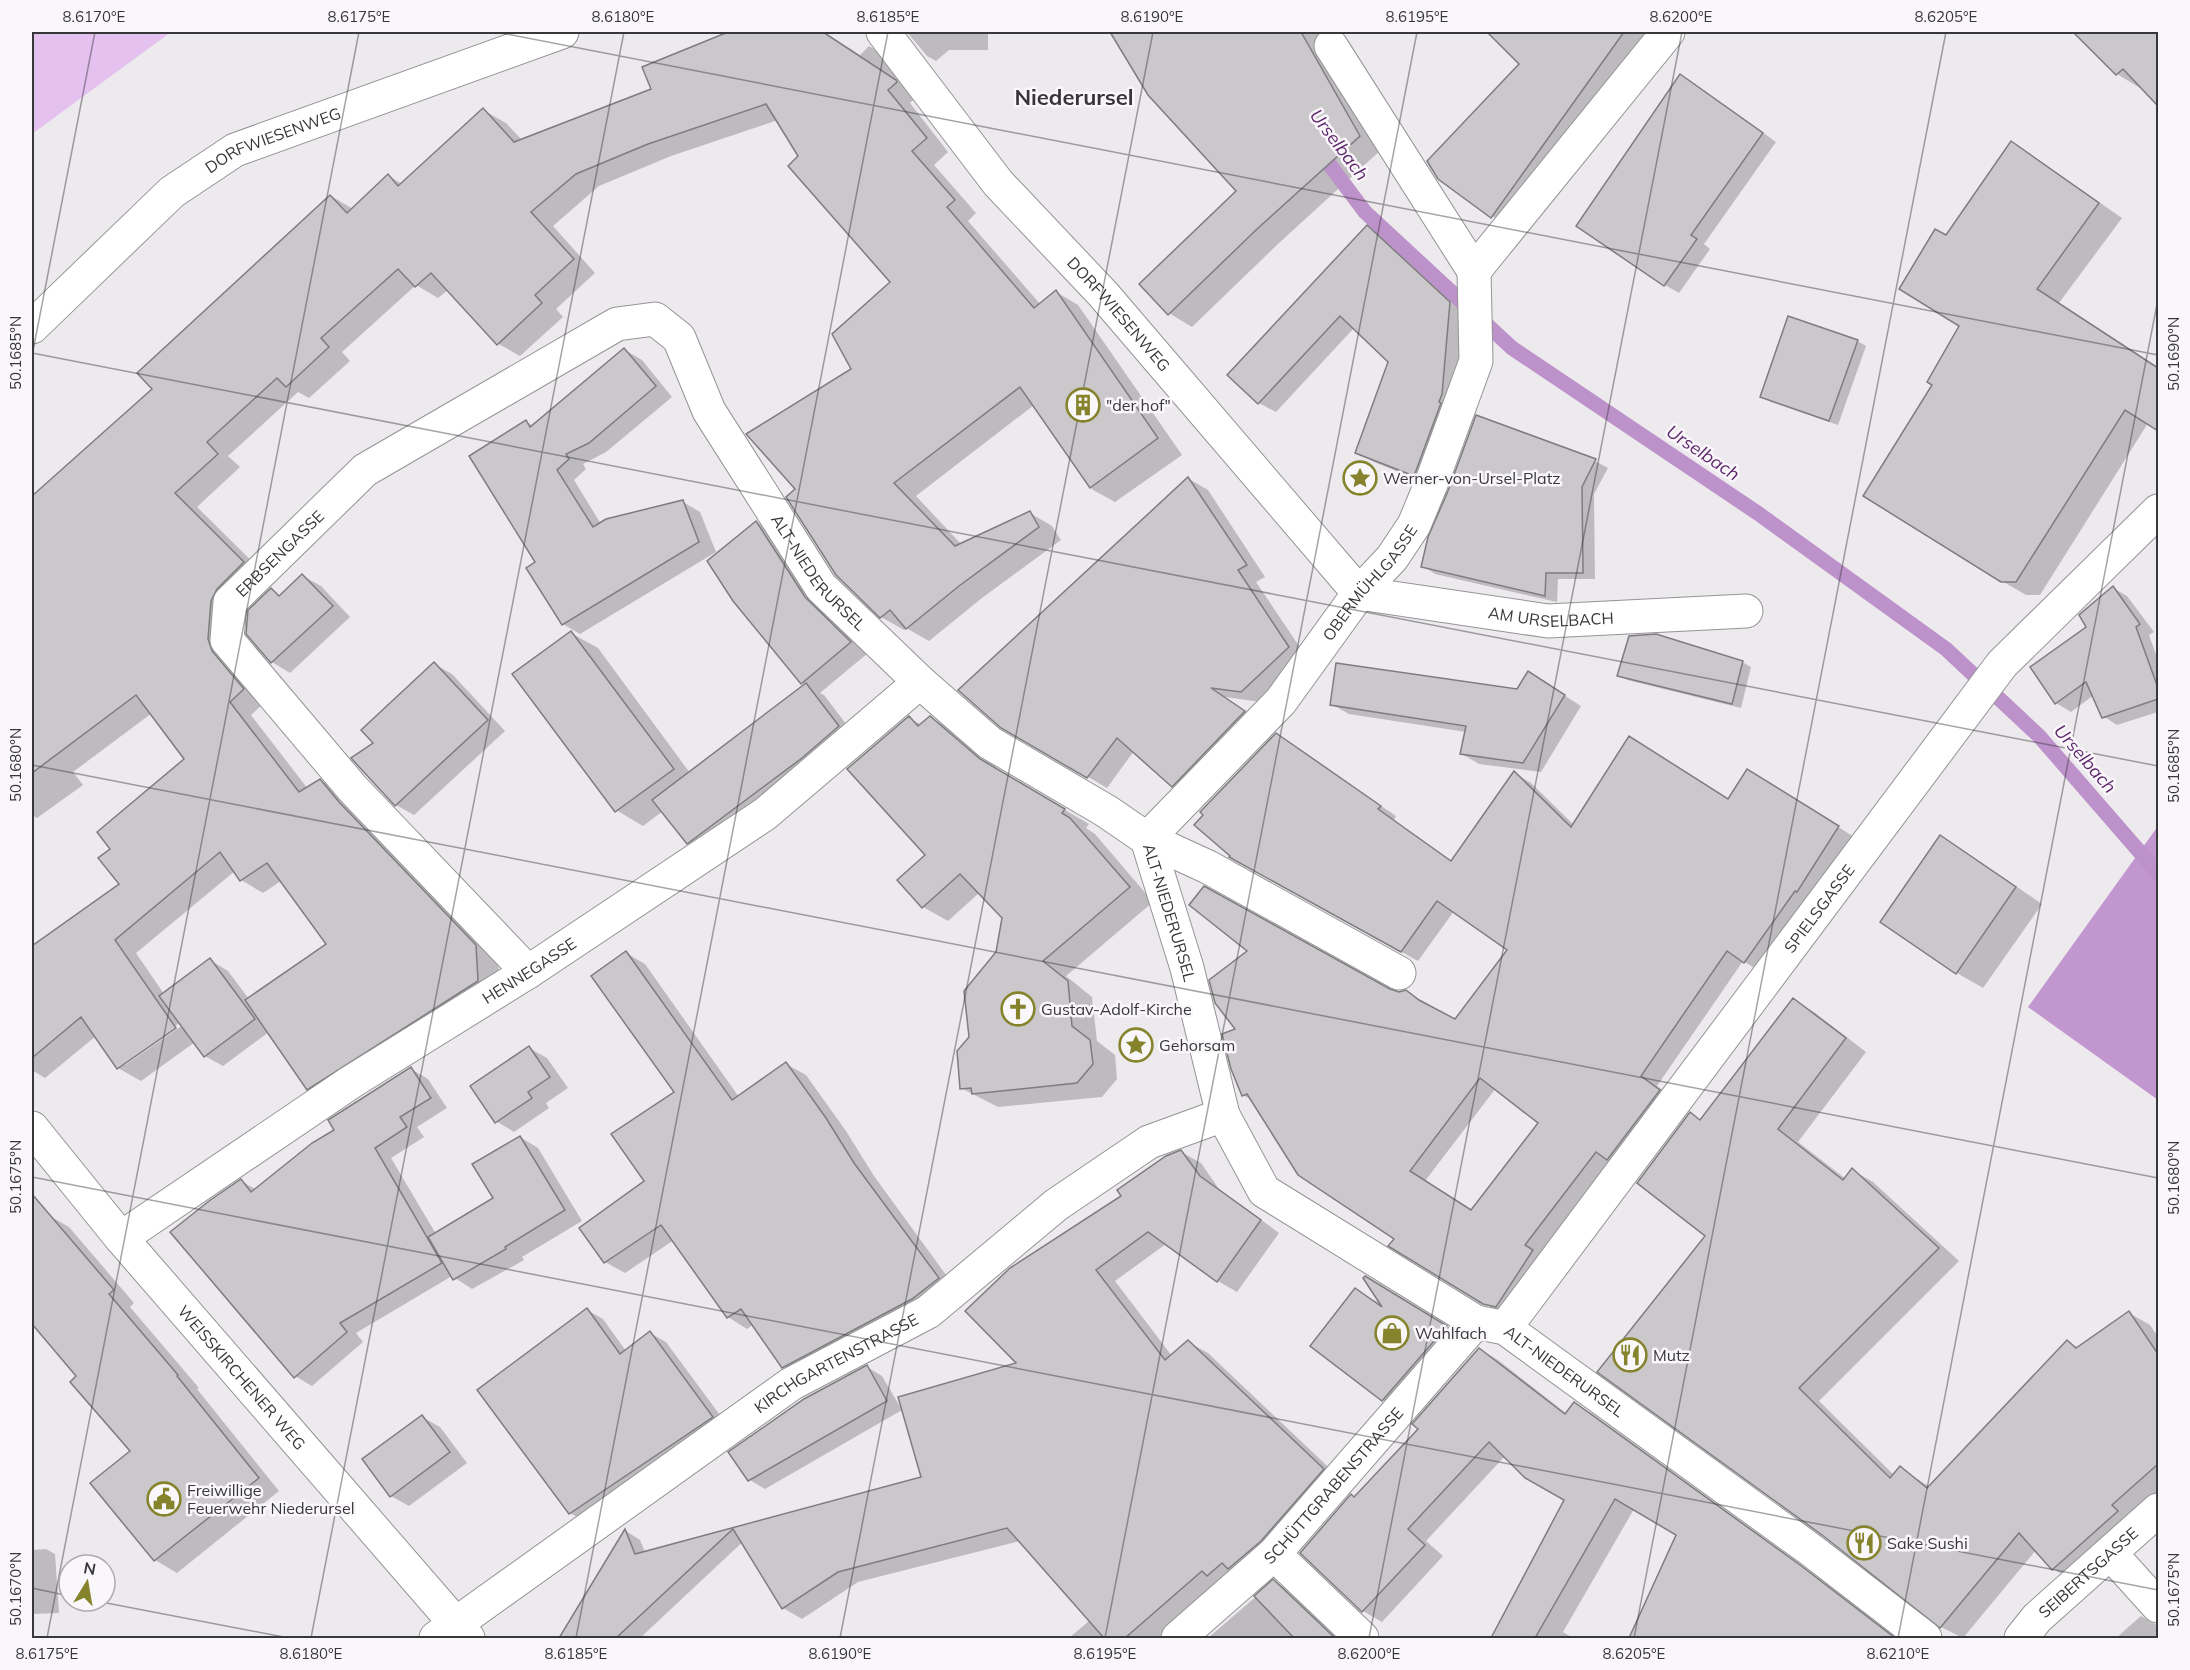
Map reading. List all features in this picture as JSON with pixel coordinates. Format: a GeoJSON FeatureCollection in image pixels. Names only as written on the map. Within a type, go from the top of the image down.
{"type":"FeatureCollection","features":[{"type":"Feature","properties":{"kind":"street","name":"DORFWIESENWEG"},"geometry":{"type":"LineString","coordinates":[[32,327],[172,192],[234,150],[562,32]]}},
{"type":"Feature","properties":{"kind":"street","name":"DORFWIESENWEG"},"geometry":{"type":"LineString","coordinates":[[883,32],[998,183],[1103,294],[1359,593]]}},
{"type":"Feature","properties":{"kind":"street"},"geometry":{"type":"LineString","coordinates":[[1331,46],[1474,271],[1668,32]]}},
{"type":"Feature","properties":{"kind":"street","name":"OBERMÜHLGASSE"},"geometry":{"type":"LineString","coordinates":[[1147,839],[1281,701],[1359,593],[1392,558],[1414,525],[1476,361],[1474,271]]}},
{"type":"Feature","properties":{"kind":"street","name":"ALT-NIEDERURSEL"},"geometry":{"type":"LineString","coordinates":[[655,319],[679,338],[709,411],[821,587],[920,682],[990,743],[1106,811],[1147,839],[1187,968],[1223,1115],[1264,1191],[1490,1325],[1811,1550],[1925,1638]]}},
{"type":"Feature","properties":{"kind":"street","name":"ERBSENGASSE"},"geometry":{"type":"LineString","coordinates":[[528,972],[353,789],[227,640],[230,602],[365,470],[617,324],[655,319]]}},
{"type":"Feature","properties":{"kind":"street","name":"SPIELSGASSE"},"geometry":{"type":"LineString","coordinates":[[1490,1325],[1795,938],[2002,664],[2158,511]]}},
{"type":"Feature","properties":{"kind":"street","name":"AM URSELBACH"},"geometry":{"type":"LineString","coordinates":[[1359,593],[1548,621],[1746,611]]}},
{"type":"Feature","properties":{"kind":"street","name":"HENNEGASSE"},"geometry":{"type":"LineString","coordinates":[[121,1238],[351,1082],[528,972],[765,814],[920,682]]}},
{"type":"Feature","properties":{"kind":"street"},"geometry":{"type":"LineString","coordinates":[[1147,839],[1208,867],[1399,973]]}},
{"type":"Feature","properties":{"kind":"street","name":"KIRCHGARTENSTRASSE"},"geometry":{"type":"LineString","coordinates":[[453,1634],[791,1384],[928,1312],[1056,1205],[1149,1142],[1223,1115]]}},
{"type":"Feature","properties":{"kind":"street","name":"WEISSKIRCHENER WEG"},"geometry":{"type":"LineString","coordinates":[[32,1128],[121,1238],[453,1634]]}},
{"type":"Feature","properties":{"kind":"street","name":"SCHÜTTGRABENSTRASSE"},"geometry":{"type":"LineString","coordinates":[[1178,1638],[1274,1554],[1490,1325]]}},
{"type":"Feature","properties":{"kind":"street","name":"SEIBERTSGASSE"},"geometry":{"type":"LineString","coordinates":[[2021,1638],[2037,1618],[2158,1510]]}},
{"type":"Feature","properties":{"kind":"street"},"geometry":{"type":"LineString","coordinates":[[1274,1554],[1362,1638]]}},
{"type":"Feature","properties":{"kind":"street"},"geometry":{"type":"LineString","coordinates":[[2111,1554],[2158,1606]]}},
{"type":"Feature","properties":{"kind":"shaded area"},"geometry":{"type":"Polygon","coordinates":[[[32,32],[171,32],[32,134],[32,32]]]}},
{"type":"Feature","properties":{"kind":"shaded area"},"geometry":{"type":"Polygon","coordinates":[[[2158,826],[2158,1100],[2028,1007],[2158,826]]]}},
{"type":"Feature","properties":{"kind":"building"},"geometry":{"type":"Polygon","coordinates":[[[728,32],[823,32],[896,80],[897,82],[888,90],[927,138],[912,151],[955,200],[947,207],[1034,308],[1056,290],[1158,438],[1090,488],[1020,387],[894,483],[955,546],[1030,511],[1039,527],[959,586],[906,629],[890,610],[880,618],[836,575],[786,497],[795,489],[746,434],[851,369],[832,334],[890,282],[788,166],[798,156],[766,104],[648,144],[576,174],[531,212],[574,259],[535,295],[542,303],[497,345],[431,273],[415,287],[398,269],[321,338],[329,347],[286,387],[277,378],[207,442],[218,454],[175,493],[244,562],[217,589],[211,601],[208,639],[212,651],[244,689],[230,702],[299,792],[320,779],[339,802],[476,945],[478,981],[307,1090],[245,1000],[326,944],[267,863],[240,881],[220,852],[115,940],[176,1028],[117,1069],[81,1017],[32,1058],[32,946],[119,884],[98,858],[110,849],[97,832],[184,759],[136,695],[32,773],[32,496],[152,389],[137,373],[330,195],[347,213],[388,174],[398,186],[483,108],[514,142],[651,89],[642,67],[728,32]]]}},
{"type":"Feature","properties":{"kind":"building"},"geometry":{"type":"Polygon","coordinates":[[[1110,32],[1301,32],[1360,136],[1256,230],[1168,315],[1139,284],[1236,191],[1148,95],[1110,32]]]}},
{"type":"Feature","properties":{"kind":"building"},"geometry":{"type":"Polygon","coordinates":[[[1487,32],[1624,32],[1491,218],[1438,179],[1427,161],[1519,64],[1487,32]]]}},
{"type":"Feature","properties":{"kind":"building"},"geometry":{"type":"Polygon","coordinates":[[[2073,32],[2158,32],[2158,106],[2123,69],[2116,75],[2073,32]]]}},
{"type":"Feature","properties":{"kind":"building"},"geometry":{"type":"Polygon","coordinates":[[[1680,74],[1763,133],[1691,235],[1697,239],[1664,286],[1576,226],[1680,74]]]}},
{"type":"Feature","properties":{"kind":"building"},"geometry":{"type":"Polygon","coordinates":[[[2011,141],[2099,203],[2037,289],[2158,368],[2158,431],[2125,410],[2016,582],[2001,582],[1863,496],[1932,385],[1927,382],[1959,326],[1899,289],[1935,229],[1946,235],[2011,141]]]}},
{"type":"Feature","properties":{"kind":"building"},"geometry":{"type":"Polygon","coordinates":[[[1367,225],[1450,302],[1442,394],[1439,402],[1441,403],[1414,476],[1355,453],[1388,362],[1340,316],[1258,404],[1227,375],[1367,225]]]}},
{"type":"Feature","properties":{"kind":"building"},"geometry":{"type":"Polygon","coordinates":[[[1788,316],[1858,340],[1829,421],[1760,397],[1788,316]]]}},
{"type":"Feature","properties":{"kind":"building"},"geometry":{"type":"Polygon","coordinates":[[[624,348],[656,386],[589,443],[566,454],[569,459],[557,470],[593,527],[606,519],[683,500],[699,542],[562,625],[526,568],[535,562],[469,456],[526,420],[530,427],[624,348]]]}},
{"type":"Feature","properties":{"kind":"building"},"geometry":{"type":"Polygon","coordinates":[[[1476,415],[1596,459],[1582,487],[1583,573],[1546,573],[1545,596],[1421,567],[1428,537],[1476,415]]]}},
{"type":"Feature","properties":{"kind":"building"},"geometry":{"type":"Polygon","coordinates":[[[1188,477],[1247,565],[1238,570],[1289,647],[1241,692],[1211,688],[1245,711],[1172,787],[1117,738],[1087,778],[1001,728],[958,690],[1188,477]]]}},
{"type":"Feature","properties":{"kind":"building"},"geometry":{"type":"Polygon","coordinates":[[[756,521],[805,597],[851,642],[801,684],[733,601],[707,561],[756,521]]]}},
{"type":"Feature","properties":{"kind":"building"},"geometry":{"type":"Polygon","coordinates":[[[302,574],[333,606],[271,663],[246,634],[248,610],[271,588],[279,596],[302,574]]]}},
{"type":"Feature","properties":{"kind":"building"},"geometry":{"type":"Polygon","coordinates":[[[2113,586],[2140,624],[2136,627],[2158,688],[2158,699],[2102,718],[2086,682],[2055,704],[2030,667],[2086,627],[2079,615],[2113,586]]]}},
{"type":"Feature","properties":{"kind":"building"},"geometry":{"type":"Polygon","coordinates":[[[571,631],[674,769],[615,812],[512,674],[571,631]]]}},
{"type":"Feature","properties":{"kind":"building"},"geometry":{"type":"Polygon","coordinates":[[[1656,634],[1743,661],[1732,704],[1617,676],[1629,636],[1656,634]]]}},
{"type":"Feature","properties":{"kind":"building"},"geometry":{"type":"Polygon","coordinates":[[[434,662],[488,720],[395,806],[351,758],[373,743],[361,730],[434,662]]]}},
{"type":"Feature","properties":{"kind":"building"},"geometry":{"type":"Polygon","coordinates":[[[1336,663],[1517,689],[1528,671],[1565,695],[1523,763],[1460,754],[1466,726],[1330,705],[1336,663]]]}},
{"type":"Feature","properties":{"kind":"building"},"geometry":{"type":"Polygon","coordinates":[[[806,683],[839,726],[802,758],[687,844],[652,800],[806,683]]]}},
{"type":"Feature","properties":{"kind":"building"},"geometry":{"type":"Polygon","coordinates":[[[909,716],[918,726],[930,716],[980,759],[1065,809],[1062,813],[1070,818],[1130,887],[1043,961],[1068,981],[1072,1026],[1090,1040],[1093,1064],[1077,1083],[972,1094],[971,1088],[960,1089],[957,1051],[969,1037],[964,991],[996,952],[1002,918],[960,874],[922,908],[897,880],[925,855],[847,769],[909,716]]]}},
{"type":"Feature","properties":{"kind":"building"},"geometry":{"type":"Polygon","coordinates":[[[1276,733],[1381,806],[1378,809],[1451,861],[1514,771],[1571,827],[1629,736],[1728,799],[1747,769],[1839,826],[1797,892],[1795,891],[1744,963],[1727,951],[1641,1076],[1660,1090],[1607,1160],[1596,1152],[1525,1245],[1533,1250],[1496,1307],[1483,1304],[1388,1246],[1394,1239],[1298,1175],[1247,1094],[1242,1096],[1231,1069],[1222,1034],[1235,1029],[1215,1003],[1209,980],[1247,951],[1189,905],[1204,886],[1390,989],[1399,992],[1406,990],[1419,1000],[1455,1019],[1507,950],[1437,901],[1401,952],[1229,857],[1194,825],[1203,815],[1200,812],[1276,733]],[[1480,1078],[1410,1171],[1471,1210],[1538,1123],[1480,1078]]]}},
{"type":"Feature","properties":{"kind":"building"},"geometry":{"type":"Polygon","coordinates":[[[1940,835],[2016,887],[1956,974],[1880,922],[1940,835]]]}},
{"type":"Feature","properties":{"kind":"building"},"geometry":{"type":"Polygon","coordinates":[[[626,951],[732,1100],[786,1062],[826,1118],[854,1163],[939,1278],[912,1299],[782,1368],[741,1309],[727,1318],[661,1225],[604,1263],[579,1228],[644,1181],[611,1134],[674,1092],[591,976],[626,951]]]}},
{"type":"Feature","properties":{"kind":"building"},"geometry":{"type":"Polygon","coordinates":[[[210,958],[255,1019],[204,1057],[159,996],[210,958]]]}},
{"type":"Feature","properties":{"kind":"building"},"geometry":{"type":"Polygon","coordinates":[[[1793,998],[1846,1038],[1778,1129],[1843,1180],[1852,1168],[1939,1248],[1799,1388],[1890,1478],[1900,1466],[1927,1488],[2067,1340],[2076,1348],[2129,1311],[2158,1354],[2158,1464],[2112,1505],[2118,1511],[2052,1570],[2019,1533],[1940,1628],[1822,1535],[1597,1372],[1705,1236],[1637,1183],[1690,1112],[1700,1120],[1793,998]]]}},
{"type":"Feature","properties":{"kind":"building"},"geometry":{"type":"Polygon","coordinates":[[[529,1046],[550,1077],[528,1092],[532,1098],[495,1123],[470,1086],[529,1046]]]}},
{"type":"Feature","properties":{"kind":"building"},"geometry":{"type":"Polygon","coordinates":[[[411,1067],[431,1098],[400,1117],[407,1127],[375,1148],[442,1263],[340,1323],[347,1332],[294,1378],[170,1232],[241,1179],[251,1192],[312,1143],[334,1130],[328,1120],[411,1067]]]}},
{"type":"Feature","properties":{"kind":"building"},"geometry":{"type":"Polygon","coordinates":[[[520,1136],[565,1210],[505,1247],[506,1249],[453,1280],[428,1237],[493,1198],[472,1164],[520,1136]]]}},
{"type":"Feature","properties":{"kind":"building"},"geometry":{"type":"Polygon","coordinates":[[[1181,1150],[1200,1176],[1261,1220],[1217,1282],[1148,1232],[1096,1270],[1165,1360],[1188,1340],[1324,1469],[1261,1541],[1228,1569],[1222,1563],[1207,1576],[1202,1571],[1125,1638],[1104,1638],[1007,1528],[838,1572],[782,1609],[733,1529],[616,1638],[559,1638],[625,1529],[635,1554],[921,1477],[898,1397],[1016,1363],[965,1311],[1010,1268],[1121,1196],[1117,1190],[1166,1156],[1181,1150]]]}},
{"type":"Feature","properties":{"kind":"building"},"geometry":{"type":"Polygon","coordinates":[[[32,1194],[114,1290],[109,1294],[178,1375],[259,1478],[154,1561],[90,1483],[130,1451],[70,1382],[76,1376],[32,1324],[32,1194]]]}},
{"type":"Feature","properties":{"kind":"building"},"geometry":{"type":"Polygon","coordinates":[[[1365,1276],[1447,1326],[1382,1401],[1310,1346],[1355,1288],[1382,1307],[1363,1278],[1365,1276]]]}},
{"type":"Feature","properties":{"kind":"building"},"geometry":{"type":"Polygon","coordinates":[[[587,1308],[620,1354],[650,1331],[713,1417],[569,1514],[477,1390],[587,1308]]]}},
{"type":"Feature","properties":{"kind":"building"},"geometry":{"type":"Polygon","coordinates":[[[1479,1348],[1565,1414],[1574,1402],[1800,1565],[1895,1638],[1629,1638],[1676,1535],[1615,1499],[1535,1638],[1491,1638],[1564,1500],[1525,1478],[1489,1442],[1408,1529],[1425,1545],[1362,1612],[1300,1553],[1351,1494],[1354,1497],[1418,1429],[1412,1424],[1479,1348]]]}},
{"type":"Feature","properties":{"kind":"building"},"geometry":{"type":"Polygon","coordinates":[[[867,1365],[887,1401],[748,1481],[728,1452],[804,1399],[867,1365]]]}},
{"type":"Feature","properties":{"kind":"building"},"geometry":{"type":"Polygon","coordinates":[[[422,1415],[450,1452],[390,1497],[362,1459],[422,1415]]]}},
{"type":"Feature","properties":{"kind":"building"},"geometry":{"type":"Polygon","coordinates":[[[1273,1579],[1335,1638],[1294,1638],[1254,1596],[1273,1579]]]}},
{"type":"Feature","properties":{"kind":"waterway","name":"Urselbach"},"geometry":{"type":"LineString","coordinates":[[1317,148],[1365,212],[1512,348],[1759,514],[1946,649],[2039,736],[2158,873]]}},
{"type":"Feature","properties":{"kind":"place","name":"\"der hof\""},"geometry":{"type":"Point","coordinates":[1083,405]}},
{"type":"Feature","properties":{"kind":"place","name":"Werner-von-Ursel-Platz"},"geometry":{"type":"Point","coordinates":[1360,478]}},
{"type":"Feature","properties":{"kind":"place","name":"Gustav-Adolf-Kirche"},"geometry":{"type":"Point","coordinates":[1018,1009]}},
{"type":"Feature","properties":{"kind":"place","name":"Gehorsam"},"geometry":{"type":"Point","coordinates":[1136,1045]}},
{"type":"Feature","properties":{"kind":"place","name":"Wahlfach"},"geometry":{"type":"Point","coordinates":[1392,1333]}},
{"type":"Feature","properties":{"kind":"place","name":"Mutz"},"geometry":{"type":"Point","coordinates":[1630,1355]}},
{"type":"Feature","properties":{"kind":"place","name":"Freiwillige Feuerwehr Niederursel"},"geometry":{"type":"Point","coordinates":[164,1499]}},
{"type":"Feature","properties":{"kind":"place","name":"Sake Sushi"},"geometry":{"type":"Point","coordinates":[1864,1543]}},
{"type":"Feature","properties":{"kind":"district","name":"Niederursel"},"geometry":{"type":"Point","coordinates":[1074,97]}}]}
